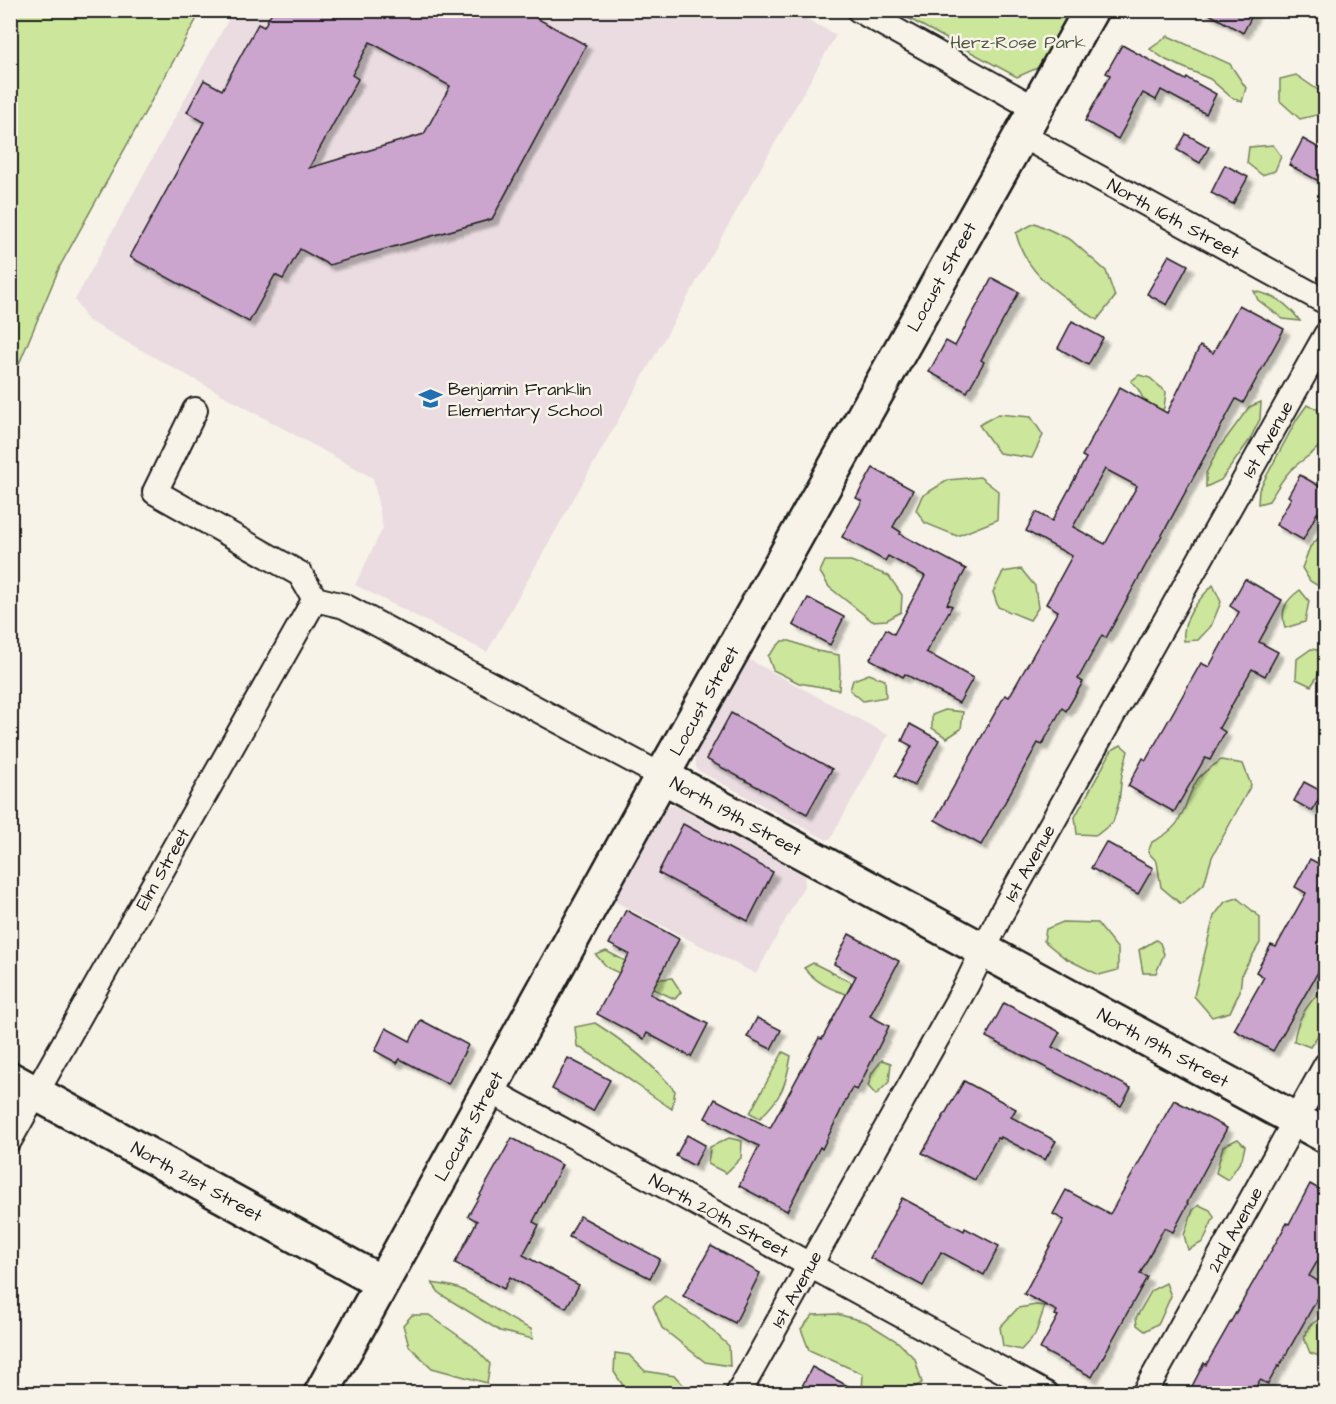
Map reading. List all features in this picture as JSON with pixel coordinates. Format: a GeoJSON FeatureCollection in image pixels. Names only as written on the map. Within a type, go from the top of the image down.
{"type":"FeatureCollection","features":[{"type":"Feature","properties":{"kind":"street","name":"North 16th Street"},"geometry":{"type":"LineString","coordinates":[[859,10],[1029,122],[1326,302]]}},
{"type":"Feature","properties":{"kind":"street","name":"Locust Street"},"geometry":{"type":"LineString","coordinates":[[321,1394],[662,776],[1091,10]]}},
{"type":"Feature","properties":{"kind":"street","name":"1st Avenue"},"geometry":{"type":"LineString","coordinates":[[738,1394],[961,994],[1007,904],[1326,335]]}},
{"type":"Feature","properties":{"kind":"street"},"geometry":{"type":"LineString","coordinates":[[195,410],[155,492],[300,574],[315,599]]}},
{"type":"Feature","properties":{"kind":"street","name":"North 19th Street"},"geometry":{"type":"LineString","coordinates":[[315,599],[344,606],[1326,1136]]}},
{"type":"Feature","properties":{"kind":"street","name":"Elm Street"},"geometry":{"type":"LineString","coordinates":[[10,1139],[23,1086],[315,599]]}},
{"type":"Feature","properties":{"kind":"street","name":"2nd Avenue"},"geometry":{"type":"LineString","coordinates":[[1144,1394],[1326,1065]]}},
{"type":"Feature","properties":{"kind":"street","name":"North 21st Street"},"geometry":{"type":"LineString","coordinates":[[23,1086],[382,1282]]}},
{"type":"Feature","properties":{"kind":"street","name":"North 20th Street"},"geometry":{"type":"LineString","coordinates":[[489,1090],[1046,1394]]}},
{"type":"Feature","properties":{"kind":"shaded area","name":"Benjamin Franklin Elementary School"},"geometry":{"type":"Polygon","coordinates":[[[790,10],[836,35],[487,652],[355,585],[383,528],[373,478],[87,320],[75,300],[233,11],[790,10]]]}},
{"type":"Feature","properties":{"kind":"shaded area"},"geometry":{"type":"Polygon","coordinates":[[[748,659],[888,735],[831,838],[827,840],[699,771],[696,767],[697,750],[748,659]]]}},
{"type":"Feature","properties":{"kind":"shaded area"},"geometry":{"type":"Polygon","coordinates":[[[675,805],[804,875],[805,884],[756,974],[612,900],[662,811],[675,805]]]}},
{"type":"Feature","properties":{"kind":"green space"},"geometry":{"type":"Polygon","coordinates":[[[11,10],[201,11],[60,266],[11,383],[11,10]]]}},
{"type":"Feature","properties":{"kind":"green space","name":"Herz-Rose Park"},"geometry":{"type":"Polygon","coordinates":[[[895,11],[1073,11],[1042,66],[1017,77],[895,11]]]}},
{"type":"Feature","properties":{"kind":"green space"},"geometry":{"type":"Polygon","coordinates":[[[1168,36],[1230,64],[1246,88],[1242,102],[1231,97],[1210,79],[1166,60],[1150,49],[1168,36]]]}},
{"type":"Feature","properties":{"kind":"green space"},"geometry":{"type":"Polygon","coordinates":[[[1296,75],[1325,95],[1325,113],[1300,119],[1280,101],[1280,79],[1296,75]]]}},
{"type":"Feature","properties":{"kind":"green space"},"geometry":{"type":"Polygon","coordinates":[[[1273,145],[1281,156],[1275,171],[1262,175],[1247,163],[1249,147],[1273,145]]]}},
{"type":"Feature","properties":{"kind":"green space"},"geometry":{"type":"Polygon","coordinates":[[[1035,223],[1071,240],[1106,271],[1115,297],[1097,320],[1048,284],[1028,262],[1016,233],[1035,223]]]}},
{"type":"Feature","properties":{"kind":"green space"},"geometry":{"type":"Polygon","coordinates":[[[1254,291],[1280,301],[1300,321],[1283,319],[1258,300],[1254,291]]]}},
{"type":"Feature","properties":{"kind":"green space"},"geometry":{"type":"Polygon","coordinates":[[[1139,375],[1150,378],[1166,392],[1164,408],[1153,417],[1138,389],[1131,381],[1139,375]]]}},
{"type":"Feature","properties":{"kind":"green space"},"geometry":{"type":"Polygon","coordinates":[[[1261,402],[1260,419],[1249,441],[1221,480],[1206,487],[1206,473],[1219,448],[1249,407],[1261,402]]]}},
{"type":"Feature","properties":{"kind":"green space"},"geometry":{"type":"Polygon","coordinates":[[[1307,405],[1319,410],[1325,418],[1325,435],[1322,442],[1312,453],[1293,467],[1269,501],[1258,504],[1259,490],[1297,419],[1307,405]]]}},
{"type":"Feature","properties":{"kind":"green space"},"geometry":{"type":"Polygon","coordinates":[[[998,414],[1031,417],[1043,435],[1032,458],[999,453],[979,425],[998,414]]]}},
{"type":"Feature","properties":{"kind":"green space"},"geometry":{"type":"Polygon","coordinates":[[[980,477],[998,491],[997,520],[957,536],[925,523],[916,510],[922,496],[948,480],[980,477]]]}},
{"type":"Feature","properties":{"kind":"green space"},"geometry":{"type":"Polygon","coordinates":[[[1325,531],[1325,590],[1310,581],[1302,568],[1310,547],[1325,531]]]}},
{"type":"Feature","properties":{"kind":"green space"},"geometry":{"type":"Polygon","coordinates":[[[825,561],[851,561],[889,576],[902,595],[901,612],[887,620],[872,621],[829,587],[820,572],[825,561]]]}},
{"type":"Feature","properties":{"kind":"green space"},"geometry":{"type":"Polygon","coordinates":[[[1021,569],[1035,586],[1038,608],[1030,620],[998,607],[993,592],[1003,572],[1021,569]]]}},
{"type":"Feature","properties":{"kind":"green space"},"geometry":{"type":"Polygon","coordinates":[[[1213,585],[1221,602],[1211,626],[1198,640],[1184,641],[1188,618],[1196,604],[1213,585]]]}},
{"type":"Feature","properties":{"kind":"green space"},"geometry":{"type":"Polygon","coordinates":[[[1300,590],[1309,601],[1305,622],[1285,628],[1283,616],[1285,606],[1300,590]]]}},
{"type":"Feature","properties":{"kind":"green space"},"geometry":{"type":"Polygon","coordinates":[[[782,641],[790,641],[817,651],[839,655],[839,690],[799,683],[773,670],[768,656],[782,641]]]}},
{"type":"Feature","properties":{"kind":"green space"},"geometry":{"type":"Polygon","coordinates":[[[1311,649],[1324,651],[1325,665],[1311,686],[1296,679],[1297,659],[1311,649]]]}},
{"type":"Feature","properties":{"kind":"green space"},"geometry":{"type":"Polygon","coordinates":[[[869,674],[885,680],[886,697],[863,701],[850,690],[853,680],[869,674]]]}},
{"type":"Feature","properties":{"kind":"green space"},"geometry":{"type":"Polygon","coordinates":[[[945,710],[963,712],[961,729],[947,738],[932,728],[932,715],[945,710]]]}},
{"type":"Feature","properties":{"kind":"green space"},"geometry":{"type":"Polygon","coordinates":[[[1121,745],[1128,751],[1113,822],[1097,835],[1077,834],[1075,817],[1112,750],[1121,745]]]}},
{"type":"Feature","properties":{"kind":"green space"},"geometry":{"type":"Polygon","coordinates":[[[1221,760],[1243,764],[1251,785],[1212,857],[1204,884],[1181,904],[1161,887],[1157,862],[1148,852],[1152,842],[1163,836],[1177,823],[1198,779],[1221,760]]]}},
{"type":"Feature","properties":{"kind":"green space"},"geometry":{"type":"Polygon","coordinates":[[[1237,898],[1260,917],[1260,943],[1242,973],[1240,991],[1230,1012],[1212,1017],[1194,996],[1214,916],[1225,902],[1237,898]]]}},
{"type":"Feature","properties":{"kind":"green space"},"geometry":{"type":"Polygon","coordinates":[[[1063,922],[1097,923],[1118,949],[1118,970],[1099,975],[1065,958],[1044,941],[1046,929],[1063,922]]]}},
{"type":"Feature","properties":{"kind":"green space"},"geometry":{"type":"Polygon","coordinates":[[[1156,940],[1160,943],[1164,954],[1156,973],[1143,973],[1139,950],[1156,940]]]}},
{"type":"Feature","properties":{"kind":"green space"},"geometry":{"type":"Polygon","coordinates":[[[606,951],[660,979],[672,978],[681,992],[675,999],[608,968],[596,955],[606,951]]]}},
{"type":"Feature","properties":{"kind":"green space"},"geometry":{"type":"Polygon","coordinates":[[[813,963],[864,991],[862,998],[837,991],[816,980],[804,968],[813,963]]]}},
{"type":"Feature","properties":{"kind":"green space"},"geometry":{"type":"Polygon","coordinates":[[[1323,987],[1325,988],[1325,1025],[1310,1047],[1294,1041],[1295,1033],[1304,1012],[1323,987]]]}},
{"type":"Feature","properties":{"kind":"green space"},"geometry":{"type":"Polygon","coordinates":[[[595,1023],[638,1054],[675,1091],[672,1109],[577,1046],[575,1027],[595,1023]]]}},
{"type":"Feature","properties":{"kind":"green space"},"geometry":{"type":"Polygon","coordinates":[[[783,1052],[791,1056],[785,1083],[773,1104],[760,1118],[750,1113],[783,1052]]]}},
{"type":"Feature","properties":{"kind":"green space"},"geometry":{"type":"Polygon","coordinates":[[[882,1060],[891,1063],[889,1082],[876,1095],[868,1086],[872,1073],[882,1060]]]}},
{"type":"Feature","properties":{"kind":"green space"},"geometry":{"type":"Polygon","coordinates":[[[729,1138],[742,1141],[741,1158],[726,1173],[708,1164],[710,1147],[729,1138]]]}},
{"type":"Feature","properties":{"kind":"green space"},"geometry":{"type":"Polygon","coordinates":[[[1238,1139],[1245,1146],[1242,1159],[1228,1180],[1216,1173],[1223,1146],[1238,1139]]]}},
{"type":"Feature","properties":{"kind":"green space"},"geometry":{"type":"Polygon","coordinates":[[[1199,1205],[1210,1210],[1214,1217],[1203,1242],[1188,1250],[1184,1235],[1193,1210],[1199,1205]]]}},
{"type":"Feature","properties":{"kind":"green space"},"geometry":{"type":"Polygon","coordinates":[[[432,1283],[469,1293],[531,1329],[533,1339],[500,1331],[440,1294],[432,1283]]]}},
{"type":"Feature","properties":{"kind":"green space"},"geometry":{"type":"Polygon","coordinates":[[[1166,1283],[1171,1296],[1159,1323],[1145,1331],[1137,1325],[1136,1318],[1152,1290],[1166,1283]]]}},
{"type":"Feature","properties":{"kind":"green space"},"geometry":{"type":"Polygon","coordinates":[[[665,1296],[703,1322],[729,1346],[730,1366],[705,1362],[662,1328],[653,1306],[665,1296]]]}},
{"type":"Feature","properties":{"kind":"green space"},"geometry":{"type":"Polygon","coordinates":[[[1045,1306],[1035,1335],[1021,1350],[1003,1346],[1000,1327],[1018,1308],[1045,1306]]]}},
{"type":"Feature","properties":{"kind":"green space"},"geometry":{"type":"Polygon","coordinates":[[[837,1314],[866,1322],[898,1342],[915,1359],[922,1383],[904,1393],[862,1393],[863,1374],[809,1350],[801,1329],[813,1315],[837,1314]]]}},
{"type":"Feature","properties":{"kind":"green space"},"geometry":{"type":"Polygon","coordinates":[[[412,1315],[429,1315],[473,1346],[490,1364],[487,1383],[432,1368],[409,1346],[403,1325],[412,1315]]]}},
{"type":"Feature","properties":{"kind":"green space"},"geometry":{"type":"Polygon","coordinates":[[[1325,1315],[1325,1358],[1310,1353],[1304,1338],[1309,1326],[1325,1315]]]}},
{"type":"Feature","properties":{"kind":"green space"},"geometry":{"type":"Polygon","coordinates":[[[615,1353],[629,1355],[645,1371],[675,1376],[691,1393],[628,1393],[614,1372],[615,1353]]]}},
{"type":"Feature","properties":{"kind":"building"},"geometry":{"type":"Polygon","coordinates":[[[273,10],[522,10],[586,45],[492,219],[329,265],[300,249],[283,279],[275,275],[249,322],[130,257],[204,122],[187,112],[204,80],[222,90],[258,24],[264,27],[273,10]],[[370,42],[352,75],[358,79],[309,168],[424,134],[450,86],[370,42]]]}},
{"type":"Feature","properties":{"kind":"building"},"geometry":{"type":"Polygon","coordinates":[[[1202,10],[1255,10],[1243,33],[1202,10]]]}},
{"type":"Feature","properties":{"kind":"building"},"geometry":{"type":"Polygon","coordinates":[[[1122,45],[1216,94],[1206,114],[1161,90],[1156,100],[1143,93],[1118,139],[1085,121],[1110,75],[1106,73],[1122,45]]]}},
{"type":"Feature","properties":{"kind":"building"},"geometry":{"type":"Polygon","coordinates":[[[1186,134],[1209,147],[1200,163],[1177,150],[1186,134]]]}},
{"type":"Feature","properties":{"kind":"building"},"geometry":{"type":"Polygon","coordinates":[[[1303,139],[1326,152],[1326,185],[1289,165],[1303,139]]]}},
{"type":"Feature","properties":{"kind":"building"},"geometry":{"type":"Polygon","coordinates":[[[1225,165],[1248,177],[1233,204],[1211,193],[1225,165]]]}},
{"type":"Feature","properties":{"kind":"building"},"geometry":{"type":"Polygon","coordinates":[[[1169,255],[1188,265],[1167,305],[1147,294],[1169,255]]]}},
{"type":"Feature","properties":{"kind":"building"},"geometry":{"type":"Polygon","coordinates":[[[992,278],[1019,292],[981,360],[984,362],[967,392],[929,372],[946,341],[955,346],[992,278]]]}},
{"type":"Feature","properties":{"kind":"building"},"geometry":{"type":"Polygon","coordinates":[[[1239,305],[1284,329],[1243,403],[1236,399],[1106,638],[1102,635],[1078,679],[1083,682],[1066,711],[1062,708],[1042,745],[1038,743],[981,845],[935,820],[1005,695],[1009,697],[1058,611],[1046,604],[1072,556],[1026,531],[1036,512],[1052,521],[1086,458],[1082,456],[1120,387],[1167,413],[1200,346],[1213,353],[1239,305]],[[1105,469],[1073,527],[1105,544],[1137,486],[1105,469]]]}},
{"type":"Feature","properties":{"kind":"building"},"geometry":{"type":"Polygon","coordinates":[[[1072,321],[1103,338],[1088,365],[1058,348],[1072,321]]]}},
{"type":"Feature","properties":{"kind":"building"},"geometry":{"type":"Polygon","coordinates":[[[873,468],[913,490],[893,527],[901,532],[900,534],[966,569],[947,604],[952,606],[926,652],[973,678],[959,703],[905,674],[903,677],[870,659],[886,629],[894,634],[925,576],[888,556],[885,561],[842,537],[862,501],[856,498],[873,468]]]}},
{"type":"Feature","properties":{"kind":"building"},"geometry":{"type":"Polygon","coordinates":[[[1300,475],[1326,490],[1326,517],[1317,513],[1303,540],[1276,525],[1291,498],[1288,496],[1300,475]]]}},
{"type":"Feature","properties":{"kind":"building"},"geometry":{"type":"Polygon","coordinates":[[[1245,579],[1282,600],[1259,642],[1278,652],[1265,676],[1252,669],[1219,728],[1225,732],[1210,760],[1205,758],[1174,812],[1128,786],[1143,758],[1146,760],[1201,663],[1209,667],[1239,612],[1230,606],[1245,579]]]}},
{"type":"Feature","properties":{"kind":"building"},"geometry":{"type":"Polygon","coordinates":[[[808,598],[844,617],[830,645],[793,625],[808,598]]]}},
{"type":"Feature","properties":{"kind":"building"},"geometry":{"type":"Polygon","coordinates":[[[731,713],[832,769],[807,814],[706,759],[731,713]]]}},
{"type":"Feature","properties":{"kind":"building"},"geometry":{"type":"Polygon","coordinates":[[[910,724],[939,740],[914,786],[895,776],[912,746],[902,741],[910,724]]]}},
{"type":"Feature","properties":{"kind":"building"},"geometry":{"type":"Polygon","coordinates":[[[1304,782],[1323,792],[1312,811],[1294,801],[1304,782]]]}},
{"type":"Feature","properties":{"kind":"building"},"geometry":{"type":"Polygon","coordinates":[[[683,824],[773,872],[748,921],[658,873],[683,824]]]}},
{"type":"Feature","properties":{"kind":"building"},"geometry":{"type":"Polygon","coordinates":[[[1106,842],[1153,868],[1138,894],[1091,868],[1106,842]]]}},
{"type":"Feature","properties":{"kind":"building"},"geometry":{"type":"Polygon","coordinates":[[[1326,857],[1326,958],[1273,1051],[1234,1030],[1264,977],[1256,972],[1271,945],[1276,947],[1306,893],[1295,887],[1310,859],[1321,865],[1326,857]]]}},
{"type":"Feature","properties":{"kind":"building"},"geometry":{"type":"Polygon","coordinates":[[[626,910],[679,939],[650,994],[708,1024],[691,1057],[647,1033],[644,1039],[597,1014],[629,954],[609,944],[626,910]]]}},
{"type":"Feature","properties":{"kind":"building"},"geometry":{"type":"Polygon","coordinates":[[[849,934],[899,961],[870,1016],[889,1026],[857,1090],[852,1088],[822,1149],[820,1147],[787,1211],[739,1186],[759,1146],[705,1118],[715,1099],[770,1128],[856,976],[834,964],[849,934]]]}},
{"type":"Feature","properties":{"kind":"building"},"geometry":{"type":"Polygon","coordinates":[[[1004,1003],[1060,1032],[1052,1047],[1131,1088],[1121,1106],[986,1037],[1004,1003]]]}},
{"type":"Feature","properties":{"kind":"building"},"geometry":{"type":"Polygon","coordinates":[[[757,1018],[781,1030],[771,1049],[747,1037],[757,1018]]]}},
{"type":"Feature","properties":{"kind":"building"},"geometry":{"type":"Polygon","coordinates":[[[421,1020],[468,1045],[448,1084],[400,1059],[397,1063],[375,1051],[386,1028],[410,1041],[421,1020]]]}},
{"type":"Feature","properties":{"kind":"building"},"geometry":{"type":"Polygon","coordinates":[[[568,1058],[610,1080],[593,1111],[552,1089],[568,1058]]]}},
{"type":"Feature","properties":{"kind":"building"},"geometry":{"type":"Polygon","coordinates":[[[964,1081],[1016,1109],[1011,1117],[1056,1141],[1045,1160],[1001,1137],[997,1138],[975,1180],[922,1153],[964,1081]]]}},
{"type":"Feature","properties":{"kind":"building"},"geometry":{"type":"Polygon","coordinates":[[[1174,1100],[1227,1128],[1173,1232],[1164,1228],[1140,1274],[1147,1277],[1092,1377],[1040,1349],[1058,1316],[1055,1315],[1057,1311],[1024,1294],[1064,1220],[1053,1214],[1066,1190],[1110,1214],[1174,1100]]]}},
{"type":"Feature","properties":{"kind":"building"},"geometry":{"type":"Polygon","coordinates":[[[687,1135],[705,1145],[694,1166],[676,1156],[687,1135]]]}},
{"type":"Feature","properties":{"kind":"building"},"geometry":{"type":"Polygon","coordinates":[[[512,1138],[562,1165],[533,1222],[539,1225],[523,1255],[579,1285],[566,1308],[510,1277],[504,1289],[455,1263],[477,1221],[468,1216],[512,1138]]]}},
{"type":"Feature","properties":{"kind":"building"},"geometry":{"type":"Polygon","coordinates":[[[1310,1184],[1326,1193],[1326,1246],[1309,1276],[1325,1285],[1279,1367],[1268,1384],[1260,1380],[1252,1394],[1188,1394],[1287,1223],[1289,1224],[1310,1184]]]}},
{"type":"Feature","properties":{"kind":"building"},"geometry":{"type":"Polygon","coordinates":[[[902,1198],[964,1231],[965,1228],[999,1246],[984,1275],[941,1252],[923,1286],[870,1258],[902,1198]]]}},
{"type":"Feature","properties":{"kind":"building"},"geometry":{"type":"Polygon","coordinates":[[[580,1216],[660,1259],[650,1278],[569,1237],[580,1216]]]}},
{"type":"Feature","properties":{"kind":"building"},"geometry":{"type":"Polygon","coordinates":[[[711,1246],[760,1273],[735,1323],[683,1296],[711,1246]]]}},
{"type":"Feature","properties":{"kind":"building"},"geometry":{"type":"Polygon","coordinates":[[[812,1367],[863,1394],[798,1394],[812,1367]]]}},
{"type":"Feature","properties":{"kind":"place","name":"Benjamin Franklin Elementary School"},"geometry":{"type":"Point","coordinates":[430,399]}}]}
